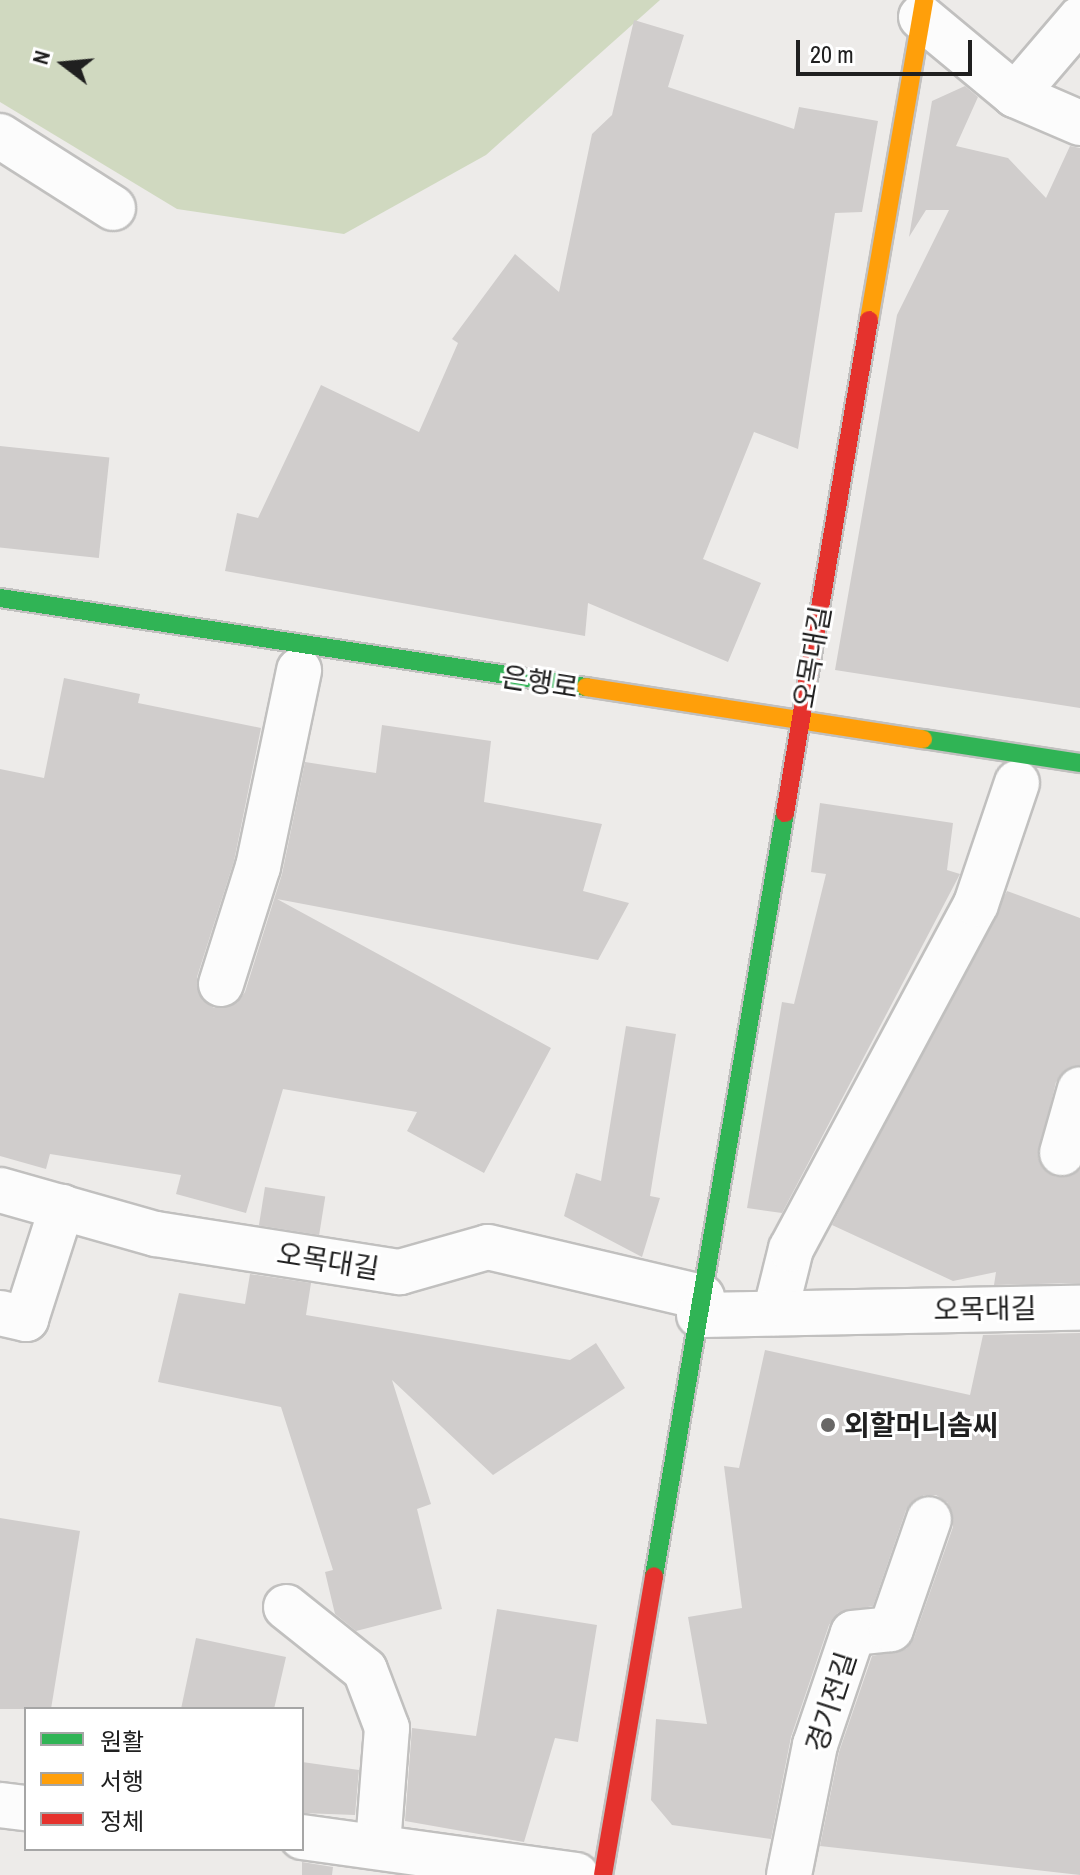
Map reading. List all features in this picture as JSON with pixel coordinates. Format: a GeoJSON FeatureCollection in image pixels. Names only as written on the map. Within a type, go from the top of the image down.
{"type":"FeatureCollection","features":[{"type":"Feature","properties":{"kind":"street","name":"오목대길"},"geometry":{"type":"LineString","coordinates":[[923,9],[1015,95],[1080,123]]}},
{"type":"Feature","properties":{"kind":"street","name":"오목대길"},"geometry":{"type":"LineString","coordinates":[[603,1875],[923,9]]}},
{"type":"Feature","properties":{"kind":"street"},"geometry":{"type":"LineString","coordinates":[[1015,95],[1080,19]]}},
{"type":"Feature","properties":{"kind":"street"},"geometry":{"type":"LineString","coordinates":[[0,136],[113,208]]}},
{"type":"Feature","properties":{"kind":"street","name":"은행로"},"geometry":{"type":"LineString","coordinates":[[0,598],[1080,763]]}},
{"type":"Feature","properties":{"kind":"street"},"geometry":{"type":"LineString","coordinates":[[221,984],[258,867],[299,670]]}},
{"type":"Feature","properties":{"kind":"street"},"geometry":{"type":"LineString","coordinates":[[775,1313],[791,1249],[976,904],[1017,783]]}},
{"type":"Feature","properties":{"kind":"street"},"geometry":{"type":"LineString","coordinates":[[1062,1153],[1080,1089]]}},
{"type":"Feature","properties":{"kind":"street","name":"오목대길"},"geometry":{"type":"LineString","coordinates":[[0,1190],[156,1234],[400,1272],[488,1247],[700,1306],[775,1313],[1080,1308]]}},
{"type":"Feature","properties":{"kind":"street"},"geometry":{"type":"LineString","coordinates":[[0,1313],[26,1319],[62,1207]]}},
{"type":"Feature","properties":{"kind":"street","name":"경기전길"},"geometry":{"type":"LineString","coordinates":[[789,1875],[815,1745],[853,1633],[891,1629],[929,1519]]}},
{"type":"Feature","properties":{"kind":"street"},"geometry":{"type":"LineString","coordinates":[[286,1607],[365,1670],[387,1728],[378,1845]]}},
{"type":"Feature","properties":{"kind":"street"},"geometry":{"type":"LineString","coordinates":[[0,1805],[24,1808]]}},
{"type":"Feature","properties":{"kind":"street"},"geometry":{"type":"LineString","coordinates":[[304,1837],[378,1845],[576,1875]]}},
{"type":"Feature","properties":{"kind":"green space"},"geometry":{"type":"Polygon","coordinates":[[[0,0],[660,0],[486,155],[344,234],[177,209],[0,102],[0,0]]]}},
{"type":"Feature","properties":{"kind":"building"},"geometry":{"type":"Polygon","coordinates":[[[634,20],[684,35],[668,87],[794,129],[799,107],[878,121],[862,212],[835,213],[798,449],[754,432],[703,559],[761,583],[728,662],[588,603],[585,636],[225,571],[237,513],[258,518],[321,385],[419,432],[458,343],[452,339],[515,254],[559,292],[592,134],[612,115],[634,20]]]}},
{"type":"Feature","properties":{"kind":"building"},"geometry":{"type":"Polygon","coordinates":[[[965,86],[978,97],[956,146],[1008,158],[1046,198],[1070,146],[1080,148],[1080,708],[835,670],[897,315],[949,210],[926,210],[909,237],[932,101],[965,86]]]}},
{"type":"Feature","properties":{"kind":"building"},"geometry":{"type":"Polygon","coordinates":[[[0,446],[109,457],[99,558],[0,548],[0,446]]]}},
{"type":"Feature","properties":{"kind":"building"},"geometry":{"type":"Polygon","coordinates":[[[64,678],[140,694],[138,703],[261,728],[234,861],[197,977],[202,1000],[214,1008],[237,1003],[245,992],[282,874],[305,762],[376,773],[382,725],[491,741],[484,802],[602,824],[583,891],[629,903],[598,960],[277,899],[551,1048],[484,1173],[407,1131],[417,1112],[283,1089],[246,1213],[176,1194],[181,1175],[50,1154],[46,1169],[0,1156],[0,769],[44,778],[64,678]]]}},
{"type":"Feature","properties":{"kind":"building"},"geometry":{"type":"Polygon","coordinates":[[[820,803],[953,823],[947,870],[960,874],[782,1213],[747,1208],[782,1002],[794,1004],[826,874],[811,872],[820,803]]]}},
{"type":"Feature","properties":{"kind":"building"},"geometry":{"type":"Polygon","coordinates":[[[1007,891],[1080,918],[1080,1065],[1056,1082],[1038,1158],[1056,1177],[1080,1170],[1080,1283],[994,1285],[996,1272],[953,1281],[832,1225],[1007,891]]]}},
{"type":"Feature","properties":{"kind":"building"},"geometry":{"type":"Polygon","coordinates":[[[626,1026],[676,1034],[650,1196],[660,1198],[642,1257],[564,1216],[576,1173],[601,1181],[626,1026]]]}},
{"type":"Feature","properties":{"kind":"building"},"geometry":{"type":"Polygon","coordinates":[[[265,1187],[325,1197],[319,1235],[259,1226],[265,1187]]]}},
{"type":"Feature","properties":{"kind":"building"},"geometry":{"type":"Polygon","coordinates":[[[250,1274],[311,1283],[306,1315],[570,1360],[596,1343],[625,1388],[493,1475],[392,1380],[431,1504],[417,1509],[442,1609],[356,1631],[335,1614],[325,1572],[333,1570],[281,1407],[158,1382],[179,1293],[245,1304],[250,1274]]]}},
{"type":"Feature","properties":{"kind":"building"},"geometry":{"type":"Polygon","coordinates":[[[1080,1333],[1080,1875],[820,1846],[839,1752],[872,1656],[906,1649],[914,1638],[953,1527],[948,1503],[936,1495],[924,1495],[906,1510],[873,1606],[838,1613],[829,1625],[791,1737],[771,1839],[672,1825],[651,1800],[656,1719],[707,1724],[688,1617],[742,1608],[724,1466],[739,1468],[765,1350],[970,1395],[983,1335],[1080,1333]]]}},
{"type":"Feature","properties":{"kind":"building"},"geometry":{"type":"Polygon","coordinates":[[[0,1518],[80,1531],[51,1707],[0,1709],[0,1518]]]}},
{"type":"Feature","properties":{"kind":"building"},"geometry":{"type":"Polygon","coordinates":[[[497,1609],[597,1625],[578,1742],[555,1738],[524,1842],[405,1821],[412,1728],[476,1736],[497,1609]]]}},
{"type":"Feature","properties":{"kind":"building"},"geometry":{"type":"Polygon","coordinates":[[[196,1638],[286,1657],[274,1707],[181,1707],[196,1638]]]}},
{"type":"Feature","properties":{"kind":"building"},"geometry":{"type":"Polygon","coordinates":[[[304,1762],[359,1770],[355,1815],[304,1813],[304,1762]]]}},
{"type":"Feature","properties":{"kind":"building"},"geometry":{"type":"Polygon","coordinates":[[[302,1862],[333,1867],[332,1875],[302,1875],[302,1862]]]}},
{"type":"Feature","properties":{"kind":"traffic: fast"},"geometry":{"type":"LineString","coordinates":[[0,598],[586,687]]}},
{"type":"Feature","properties":{"kind":"traffic: fast"},"geometry":{"type":"LineString","coordinates":[[923,739],[1080,763]]}},
{"type":"Feature","properties":{"kind":"traffic: fast"},"geometry":{"type":"LineString","coordinates":[[654,1576],[785,813]]}},
{"type":"Feature","properties":{"kind":"traffic: slow"},"geometry":{"type":"LineString","coordinates":[[869,320],[924,0]]}},
{"type":"Feature","properties":{"kind":"traffic: slow"},"geometry":{"type":"LineString","coordinates":[[586,687],[923,739]]}},
{"type":"Feature","properties":{"kind":"traffic: jam"},"geometry":{"type":"LineString","coordinates":[[785,813],[869,320]]}},
{"type":"Feature","properties":{"kind":"traffic: jam"},"geometry":{"type":"LineString","coordinates":[[603,1875],[654,1576]]}},
{"type":"Feature","properties":{"kind":"place","name":"외할머니솜씨"},"geometry":{"type":"Point","coordinates":[828,1425]}}]}
